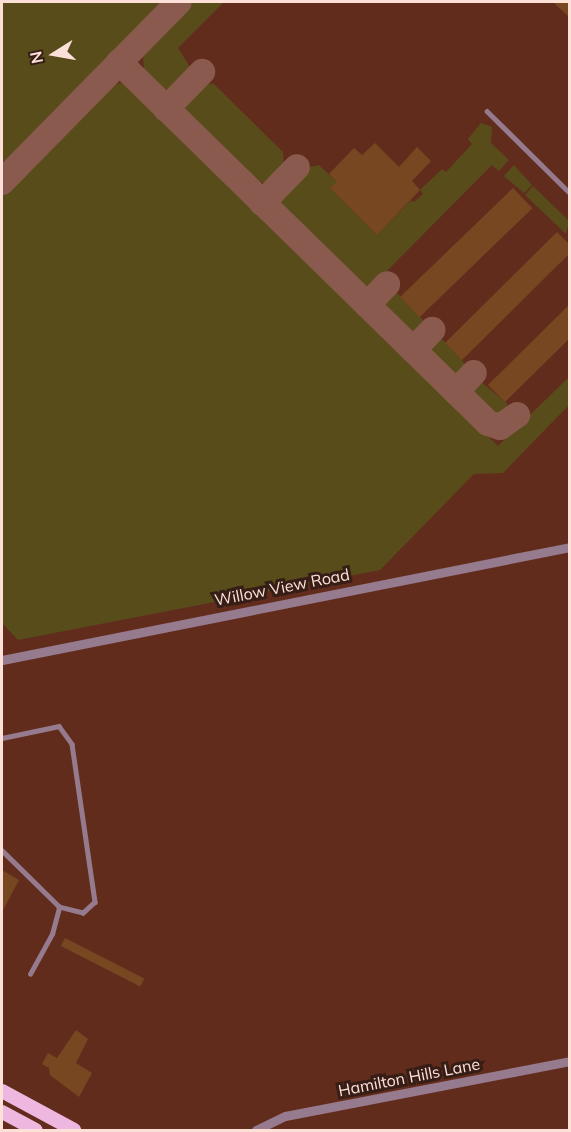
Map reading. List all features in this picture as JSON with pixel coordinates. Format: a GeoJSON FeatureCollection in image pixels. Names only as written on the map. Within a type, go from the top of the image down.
{"type":"FeatureCollection","features":[{"type":"Feature","properties":{"kind":"main road"},"geometry":{"type":"LineString","coordinates":[[2,1091],[74,1131]]}},
{"type":"Feature","properties":{"kind":"main road"},"geometry":{"type":"LineString","coordinates":[[2,1112],[36,1131]]}},
{"type":"Feature","properties":{"kind":"street","name":"Willow View Road"},"geometry":{"type":"LineString","coordinates":[[2,660],[570,547]]}},
{"type":"Feature","properties":{"kind":"street","name":"Hamilton Hills Lane"},"geometry":{"type":"LineString","coordinates":[[256,1131],[285,1116],[570,1061]]}},
{"type":"Feature","properties":{"kind":"lane"},"geometry":{"type":"LineString","coordinates":[[487,111],[570,193]]}},
{"type":"Feature","properties":{"kind":"lane"},"geometry":{"type":"LineString","coordinates":[[2,738],[59,726],[72,744],[95,902],[83,913],[59,907],[2,851]]}},
{"type":"Feature","properties":{"kind":"lane"},"geometry":{"type":"LineString","coordinates":[[30,975],[52,934],[59,907]]}},
{"type":"Feature","properties":{"kind":"shaded area"},"geometry":{"type":"Polygon","coordinates":[[[2,2],[165,2],[2,167],[2,2]]]}},
{"type":"Feature","properties":{"kind":"shaded area"},"geometry":{"type":"Polygon","coordinates":[[[191,2],[224,2],[178,48],[190,67],[173,88],[164,90],[144,72],[143,52],[191,2]]]}},
{"type":"Feature","properties":{"kind":"shaded area"},"geometry":{"type":"Polygon","coordinates":[[[122,83],[131,87],[498,446],[569,377],[569,405],[503,473],[474,474],[380,570],[18,640],[2,623],[2,194],[107,86],[122,83]]]}},
{"type":"Feature","properties":{"kind":"shaded area"},"geometry":{"type":"Polygon","coordinates":[[[205,83],[214,84],[283,152],[284,167],[268,182],[256,183],[186,114],[185,102],[205,83]]]}},
{"type":"Feature","properties":{"kind":"shaded area"},"geometry":{"type":"Polygon","coordinates":[[[481,123],[492,127],[491,143],[509,160],[499,171],[492,165],[370,288],[361,287],[280,204],[284,193],[310,167],[319,165],[337,182],[331,189],[377,235],[411,200],[414,202],[423,194],[420,190],[442,169],[446,172],[472,144],[468,139],[481,123]]]}},
{"type":"Feature","properties":{"kind":"shaded area"},"geometry":{"type":"Polygon","coordinates":[[[514,165],[532,185],[524,193],[504,176],[514,165]]]}},
{"type":"Feature","properties":{"kind":"shaded area"},"geometry":{"type":"Polygon","coordinates":[[[533,186],[569,221],[566,234],[525,195],[533,186]]]}},
{"type":"Feature","properties":{"kind":"shaded area"},"geometry":{"type":"Polygon","coordinates":[[[397,293],[423,320],[415,334],[408,333],[383,307],[386,298],[397,293]]]}},
{"type":"Feature","properties":{"kind":"shaded area"},"geometry":{"type":"Polygon","coordinates":[[[436,339],[443,340],[462,360],[466,368],[458,376],[453,376],[430,354],[429,346],[436,339]]]}},
{"type":"Feature","properties":{"kind":"shaded area"},"geometry":{"type":"Polygon","coordinates":[[[480,381],[507,403],[508,410],[502,417],[494,417],[473,396],[471,389],[480,381]]]}},
{"type":"Feature","properties":{"kind":"building"},"geometry":{"type":"Polygon","coordinates":[[[553,2],[570,2],[570,18],[553,2]]]}},
{"type":"Feature","properties":{"kind":"building"},"geometry":{"type":"Polygon","coordinates":[[[375,143],[399,167],[417,147],[431,161],[412,181],[420,190],[377,235],[330,188],[337,182],[329,174],[354,148],[362,155],[375,143]]]}},
{"type":"Feature","properties":{"kind":"building"},"geometry":{"type":"Polygon","coordinates":[[[513,188],[532,208],[420,317],[400,297],[513,188]]]}},
{"type":"Feature","properties":{"kind":"building"},"geometry":{"type":"Polygon","coordinates":[[[557,232],[570,245],[570,253],[462,360],[445,343],[557,232]]]}},
{"type":"Feature","properties":{"kind":"building"},"geometry":{"type":"Polygon","coordinates":[[[570,304],[570,338],[505,402],[488,385],[570,304]]]}},
{"type":"Feature","properties":{"kind":"building"},"geometry":{"type":"Polygon","coordinates":[[[2,870],[19,880],[2,912],[2,870]]]}},
{"type":"Feature","properties":{"kind":"building"},"geometry":{"type":"Polygon","coordinates":[[[65,938],[144,978],[140,986],[61,946],[65,938]]]}},
{"type":"Feature","properties":{"kind":"building"},"geometry":{"type":"Polygon","coordinates":[[[76,1030],[88,1039],[76,1063],[92,1073],[79,1097],[50,1075],[49,1068],[42,1064],[48,1053],[57,1058],[76,1030]]]}},
{"type":"Feature","properties":{"kind":"taxiway"},"geometry":{"type":"LineString","coordinates":[[2,182],[179,2]]}},
{"type":"Feature","properties":{"kind":"taxiway"},"geometry":{"type":"LineString","coordinates":[[119,62],[488,423],[500,427],[517,415]]}},
{"type":"Feature","properties":{"kind":"taxiway"},"geometry":{"type":"LineString","coordinates":[[166,109],[202,72]]}},
{"type":"Feature","properties":{"kind":"taxiway"},"geometry":{"type":"LineString","coordinates":[[262,203],[297,167]]}},
{"type":"Feature","properties":{"kind":"taxiway"},"geometry":{"type":"LineString","coordinates":[[367,305],[387,284]]}},
{"type":"Feature","properties":{"kind":"taxiway"},"geometry":{"type":"LineString","coordinates":[[413,350],[432,330]]}},
{"type":"Feature","properties":{"kind":"taxiway"},"geometry":{"type":"LineString","coordinates":[[456,392],[474,373]]}}]}
